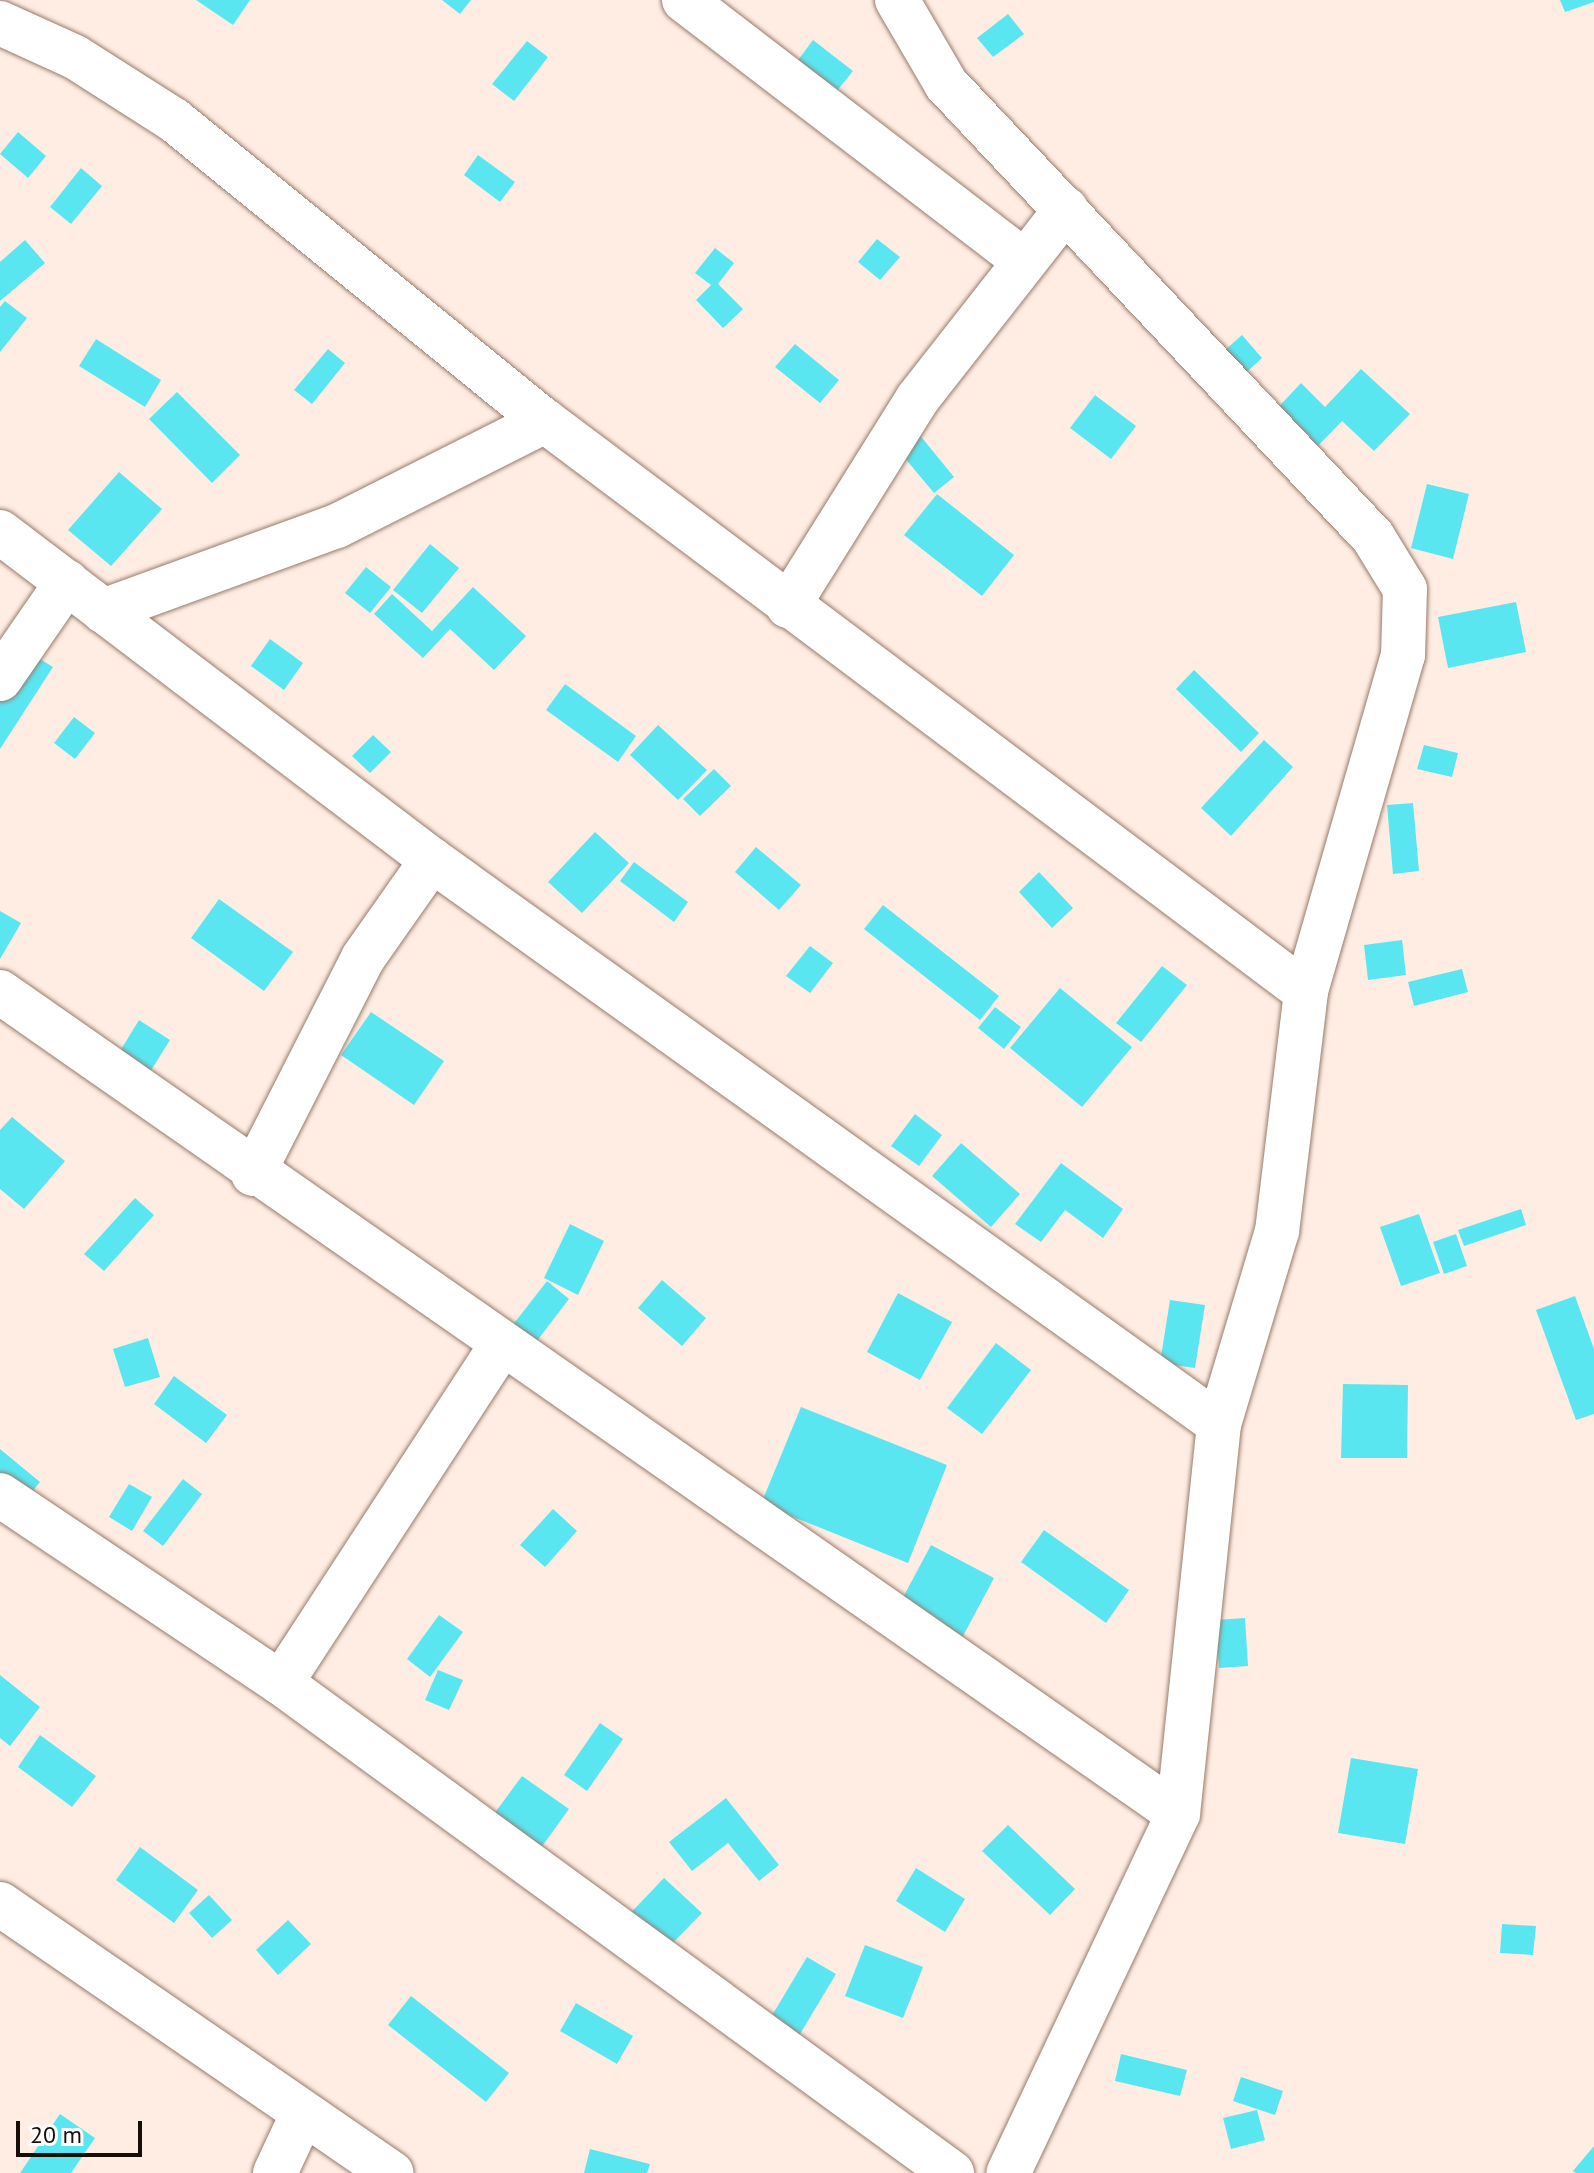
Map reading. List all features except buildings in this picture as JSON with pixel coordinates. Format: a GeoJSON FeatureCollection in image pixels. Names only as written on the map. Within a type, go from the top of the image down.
{"type":"FeatureCollection","features":[{"type":"Feature","properties":{"kind":"street"},"geometry":{"type":"LineString","coordinates":[[684,0],[1024,261]]}},
{"type":"Feature","properties":{"kind":"street"},"geometry":{"type":"LineString","coordinates":[[897,0],[946,84],[1373,537],[1405,589],[1403,655],[1306,992],[1277,1231],[1219,1424],[1178,1814],[1008,2173]]}},
{"type":"Feature","properties":{"kind":"street"},"geometry":{"type":"LineString","coordinates":[[0,23],[75,57],[174,120],[545,421],[1306,992]]}},
{"type":"Feature","properties":{"kind":"street"},"geometry":{"type":"LineString","coordinates":[[788,606],[918,398],[1066,209]]}},
{"type":"Feature","properties":{"kind":"street"},"geometry":{"type":"LineString","coordinates":[[103,611],[337,526],[545,421]]}},
{"type":"Feature","properties":{"kind":"street"},"geometry":{"type":"LineString","coordinates":[[0,532],[432,860],[1219,1424]]}},
{"type":"Feature","properties":{"kind":"street"},"geometry":{"type":"LineString","coordinates":[[0,679],[67,582]]}},
{"type":"Feature","properties":{"kind":"street"},"geometry":{"type":"LineString","coordinates":[[253,1174],[363,958],[432,860]]}},
{"type":"Feature","properties":{"kind":"street"},"geometry":{"type":"LineString","coordinates":[[0,992],[253,1174],[1178,1814]]}},
{"type":"Feature","properties":{"kind":"street"},"geometry":{"type":"LineString","coordinates":[[281,1683],[501,1346]]}},
{"type":"Feature","properties":{"kind":"street"},"geometry":{"type":"LineString","coordinates":[[0,1495],[281,1683],[952,2173]]}},
{"type":"Feature","properties":{"kind":"street"},"geometry":{"type":"LineString","coordinates":[[0,1904],[302,2115],[391,2173]]}},
{"type":"Feature","properties":{"kind":"street"},"geometry":{"type":"LineString","coordinates":[[275,2173],[302,2115]]}}]}
